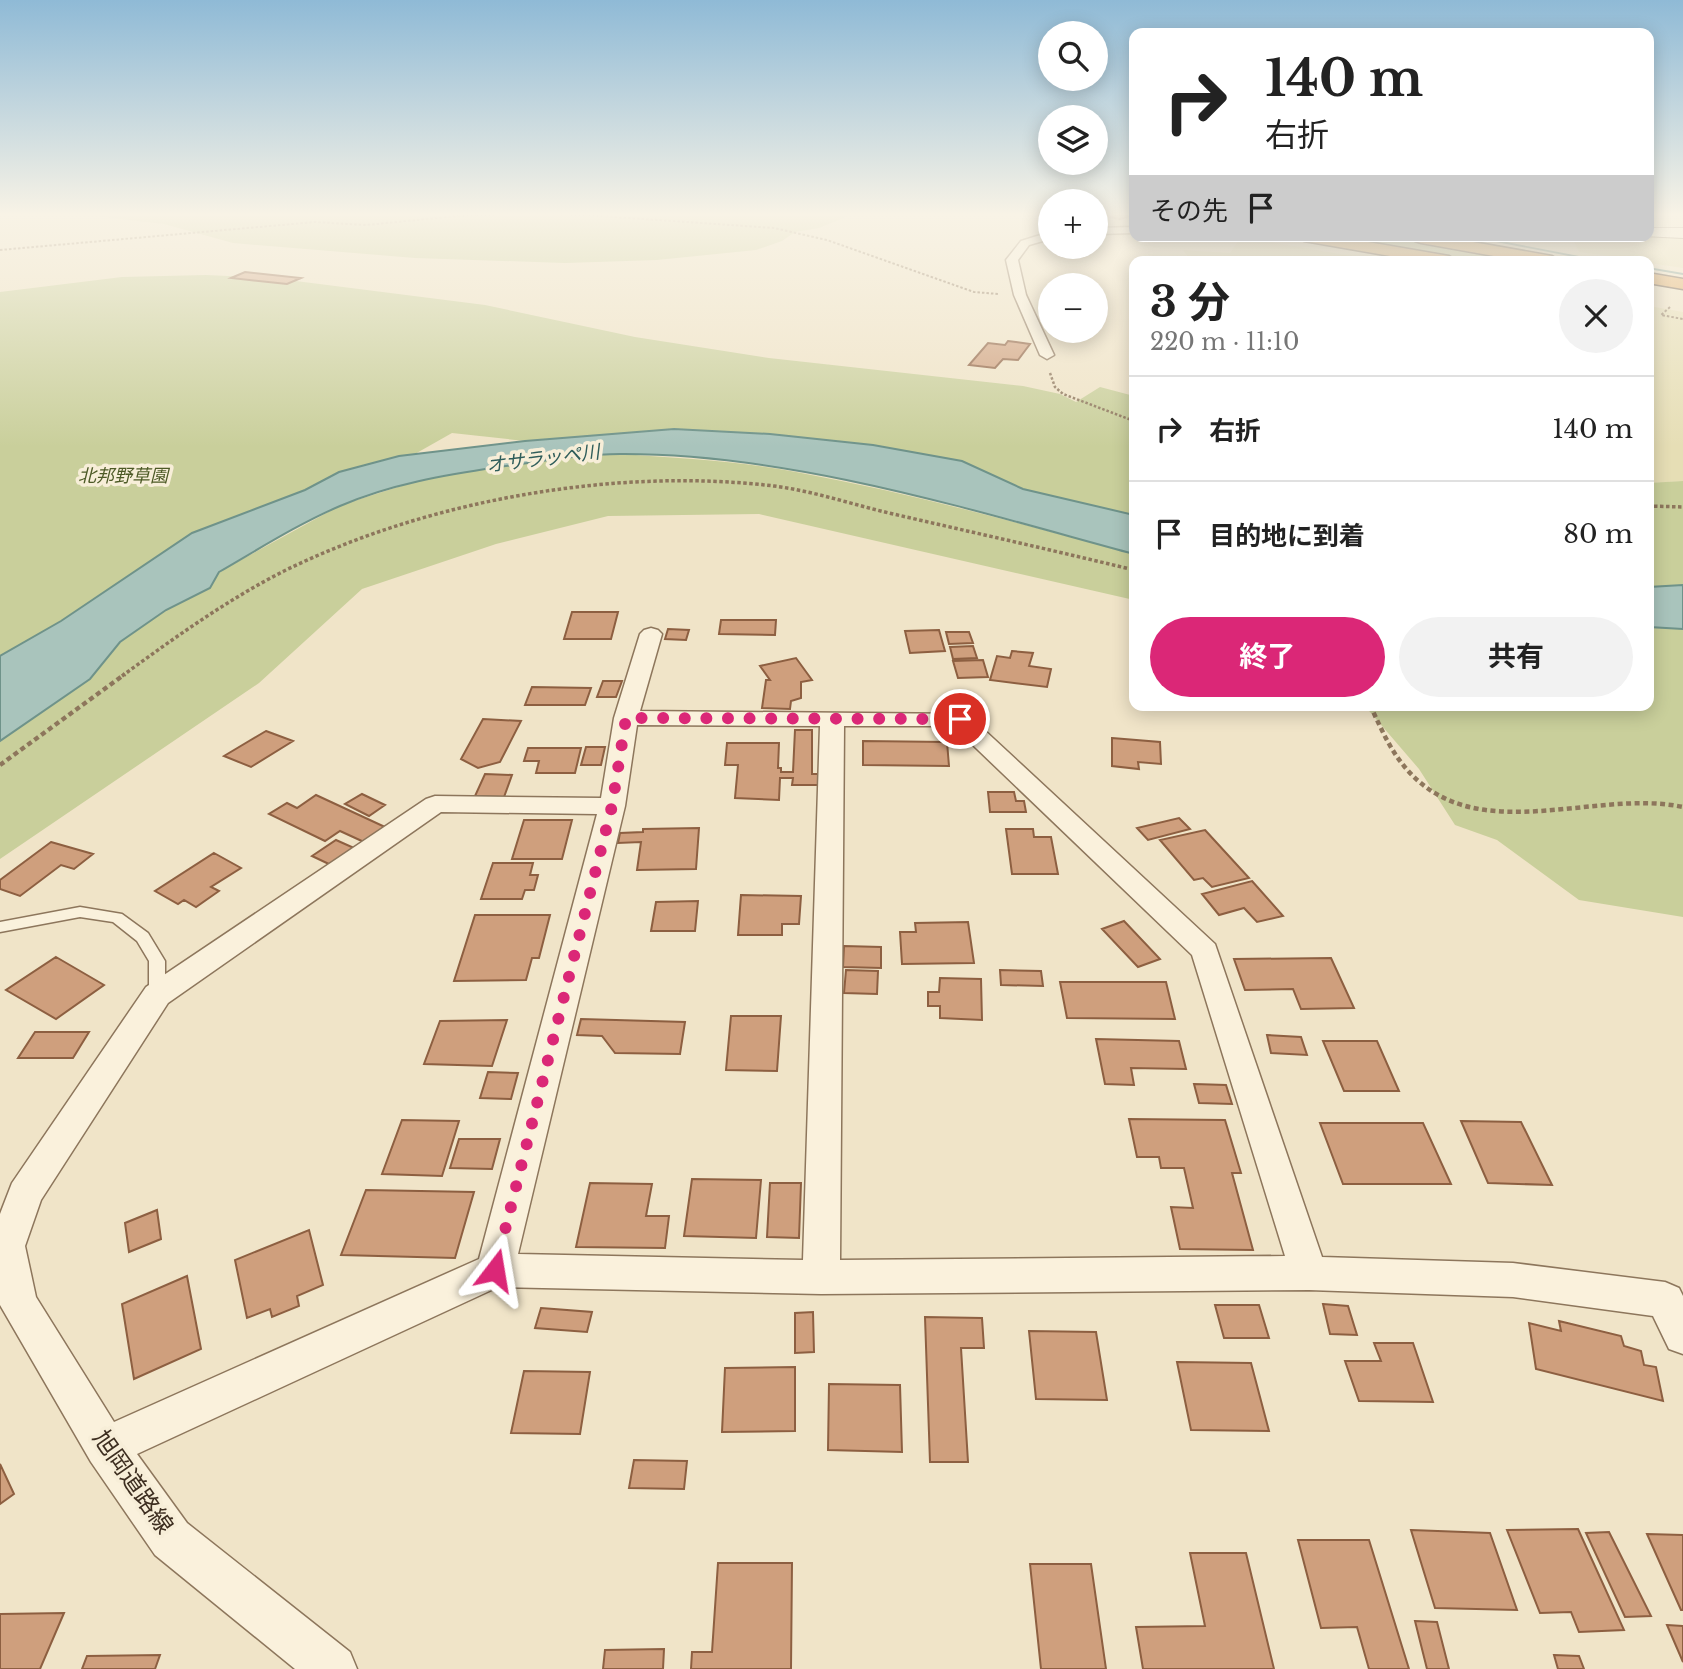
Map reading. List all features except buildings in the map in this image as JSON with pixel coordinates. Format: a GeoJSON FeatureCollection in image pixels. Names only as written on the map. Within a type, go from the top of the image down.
{"type":"FeatureCollection","features":[{"type":"Feature","properties":{"kind":"highway"},"geometry":{"type":"LineString","coordinates":[[1654,295],[1676,303]]}},
{"type":"Feature","properties":{"kind":"street"},"geometry":{"type":"LineString","coordinates":[[1019,292],[1047,355]]}},
{"type":"Feature","properties":{"kind":"street"},"geometry":{"type":"LineString","coordinates":[[495,1270],[612,806],[626,718],[651,635]]}},
{"type":"Feature","properties":{"kind":"street"},"geometry":{"type":"LineString","coordinates":[[626,718],[960,719],[1205,951],[1309,1273]]}},
{"type":"Feature","properties":{"kind":"street"},"geometry":{"type":"LineString","coordinates":[[821,1277],[832,719]]}},
{"type":"Feature","properties":{"kind":"street"},"geometry":{"type":"LineString","coordinates":[[157,995],[435,804],[612,806]]}},
{"type":"Feature","properties":{"kind":"street","name":"旭岡道路線"},"geometry":{"type":"LineString","coordinates":[[157,995],[25,1194],[6,1246],[9,1308],[171,1539],[333,1669]]}},
{"type":"Feature","properties":{"kind":"street"},"geometry":{"type":"LineString","coordinates":[[106,1447],[495,1270],[821,1277],[1309,1273],[1513,1280],[1674,1303],[1683,1336]]}},
{"type":"Feature","properties":{"kind":"lane"},"geometry":{"type":"LineString","coordinates":[[0,927],[79,912],[117,918],[144,937],[157,961],[157,995]]}},
{"type":"Feature","properties":{"kind":"path"},"geometry":{"type":"LineString","coordinates":[[974,292],[1020,295]]}},
{"type":"Feature","properties":{"kind":"path"},"geometry":{"type":"LineString","coordinates":[[1676,303],[1661,315],[1683,319]]}},
{"type":"Feature","properties":{"kind":"path"},"geometry":{"type":"LineString","coordinates":[[1047,355],[1052,382],[1063,394],[1129,419]]}},
{"type":"Feature","properties":{"kind":"path"},"geometry":{"type":"LineString","coordinates":[[0,765],[192,626],[282,573],[328,551],[394,528],[503,500],[579,489],[634,485],[681,483],[771,486],[1129,569]]}},
{"type":"Feature","properties":{"kind":"path"},"geometry":{"type":"LineString","coordinates":[[1654,506],[1683,507]]}},
{"type":"Feature","properties":{"kind":"path"},"geometry":{"type":"LineString","coordinates":[[1373,711],[1395,753],[1411,774],[1434,792],[1458,805],[1477,810],[1514,813],[1652,802],[1683,807]]}},
{"type":"Feature","properties":{"kind":"shaded area"},"geometry":{"type":"Polygon","coordinates":[[[1654,307],[1683,312],[1683,481],[1654,483],[1654,307]]]}},
{"type":"Feature","properties":{"kind":"green space","name":"北邦野草園"},"geometry":{"type":"Polygon","coordinates":[[[0,292],[382,292],[485,305],[635,337],[769,358],[1023,386],[1060,394],[1076,402],[1100,387],[1129,395],[1129,514],[1023,489],[962,461],[873,445],[770,434],[674,429],[525,441],[452,433],[0,689],[0,292]]]}},
{"type":"Feature","properties":{"kind":"green space"},"geometry":{"type":"Polygon","coordinates":[[[621,454],[731,463],[839,480],[924,499],[1129,553],[1129,599],[759,514],[608,516],[496,544],[362,589],[259,683],[0,859],[0,741],[90,679],[120,642],[166,610],[210,588],[219,572],[341,505],[433,476],[557,458],[621,454]]]}},
{"type":"Feature","properties":{"kind":"green space"},"geometry":{"type":"Polygon","coordinates":[[[1683,481],[1683,585],[1654,587],[1654,483],[1683,481]]]}},
{"type":"Feature","properties":{"kind":"green space"},"geometry":{"type":"Polygon","coordinates":[[[1654,627],[1683,629],[1683,917],[1579,900],[1497,840],[1455,825],[1419,769],[1369,711],[1654,711],[1654,627]]]}},
{"type":"Feature","properties":{"kind":"water","name":"オサラッペ川"},"geometry":{"type":"Polygon","coordinates":[[[674,429],[770,434],[873,445],[962,461],[1023,489],[1129,514],[1129,553],[880,487],[749,463],[684,456],[605,454],[459,473],[398,486],[359,498],[309,521],[219,572],[210,588],[166,610],[120,642],[90,679],[0,741],[0,656],[61,621],[192,533],[305,490],[339,472],[399,456],[525,441],[674,429]]]}},
{"type":"Feature","properties":{"kind":"water"},"geometry":{"type":"Polygon","coordinates":[[[1683,585],[1683,629],[1654,627],[1654,587],[1683,585]]]}},
{"type":"Feature","properties":{"kind":"route"},"geometry":{"type":"LineString","coordinates":[[495,1270],[612,806],[626,718],[960,719]]}}]}
